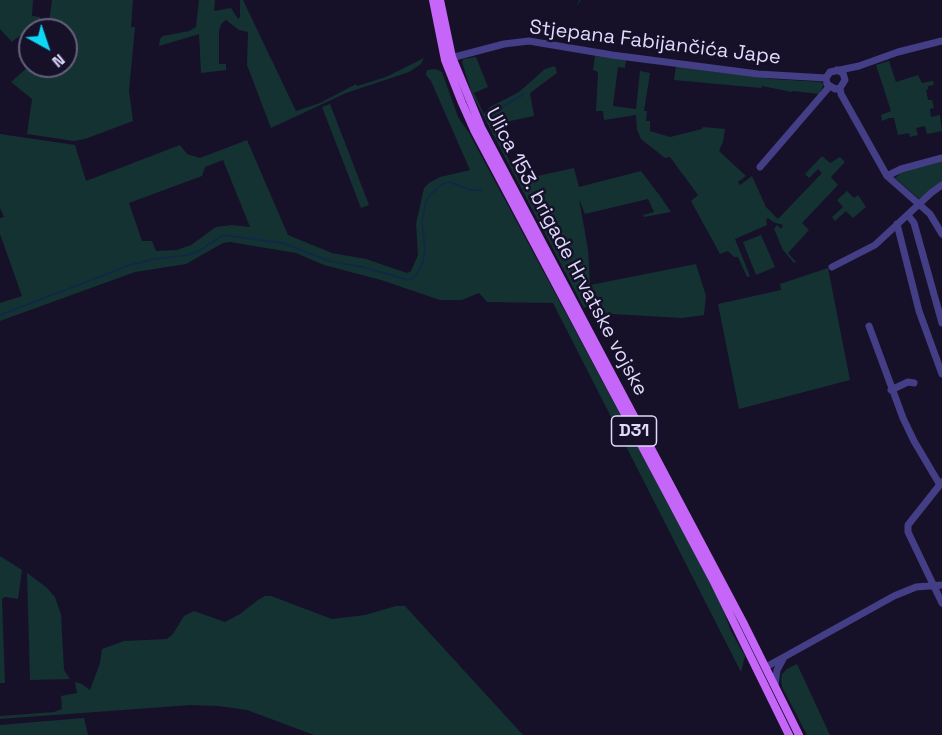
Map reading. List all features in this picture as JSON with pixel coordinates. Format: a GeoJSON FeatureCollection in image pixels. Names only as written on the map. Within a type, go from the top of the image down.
{"type":"FeatureCollection","features":[{"type":"Feature","properties":{"kind":"main road","name":"Ulica 153. brigade Hrvatske vojske"},"geometry":{"type":"LineString","coordinates":[[433,0],[448,59],[474,130],[713,580],[789,735]]}},
{"type":"Feature","properties":{"kind":"main road","name":"Ulica 153. brigade Hrvatske vojske"},"geometry":{"type":"LineString","coordinates":[[440,0],[448,59],[481,127],[766,667],[799,735]]}},
{"type":"Feature","properties":{"kind":"street","name":"Stjepana Fabijančića Jape"},"geometry":{"type":"LineString","coordinates":[[448,59],[504,44],[529,41],[612,55],[758,74],[826,78]]}},
{"type":"Feature","properties":{"kind":"street"},"geometry":{"type":"LineString","coordinates":[[942,41],[898,52],[859,66],[849,71],[840,88],[841,94],[887,176],[933,218],[942,234]]}},
{"type":"Feature","properties":{"kind":"street"},"geometry":{"type":"LineString","coordinates":[[829,87],[826,78],[830,72],[859,66]]}},
{"type":"Feature","properties":{"kind":"street"},"geometry":{"type":"LineString","coordinates":[[837,70],[843,73],[845,80]]}},
{"type":"Feature","properties":{"kind":"street"},"geometry":{"type":"LineString","coordinates":[[829,87],[840,88]]}},
{"type":"Feature","properties":{"kind":"street"},"geometry":{"type":"LineString","coordinates":[[760,167],[829,87]]}},
{"type":"Feature","properties":{"kind":"street"},"geometry":{"type":"LineString","coordinates":[[887,176],[901,169],[942,158]]}},
{"type":"Feature","properties":{"kind":"street"},"geometry":{"type":"LineString","coordinates":[[832,267],[875,245],[942,185]]}},
{"type":"Feature","properties":{"kind":"street"},"geometry":{"type":"LineString","coordinates":[[908,214],[914,223],[942,323]]}},
{"type":"Feature","properties":{"kind":"street"},"geometry":{"type":"LineString","coordinates":[[897,224],[919,311],[942,374]]}},
{"type":"Feature","properties":{"kind":"street"},"geometry":{"type":"LineString","coordinates":[[869,326],[891,390],[914,441],[941,483],[908,525],[908,532],[942,603]]}},
{"type":"Feature","properties":{"kind":"street"},"geometry":{"type":"LineString","coordinates":[[891,390],[908,382],[914,383]]}},
{"type":"Feature","properties":{"kind":"street"},"geometry":{"type":"LineString","coordinates":[[766,667],[894,596],[916,587],[942,585]]}},
{"type":"Feature","properties":{"kind":"street"},"geometry":{"type":"LineString","coordinates":[[775,685],[776,672],[784,657]]}},
{"type":"Feature","properties":{"kind":"green space"},"geometry":{"type":"Polygon","coordinates":[[[0,0],[33,0],[32,16],[41,18],[18,18],[18,37],[12,42],[0,29],[0,0]]]}},
{"type":"Feature","properties":{"kind":"green space"},"geometry":{"type":"Polygon","coordinates":[[[52,0],[133,0],[131,27],[135,27],[129,91],[133,121],[74,141],[27,134],[32,99],[11,82],[18,76],[18,78],[78,78],[78,18],[50,18],[52,0]]]}},
{"type":"Feature","properties":{"kind":"green space"},"geometry":{"type":"Polygon","coordinates":[[[199,0],[215,0],[214,11],[231,8],[238,19],[240,0],[243,0],[296,111],[320,103],[356,84],[357,86],[386,77],[424,58],[421,64],[409,72],[346,93],[271,128],[247,65],[248,32],[239,30],[226,20],[221,24],[219,64],[226,64],[226,70],[201,73],[199,34],[159,46],[163,36],[189,31],[196,27],[199,0]]]}},
{"type":"Feature","properties":{"kind":"green space"},"geometry":{"type":"Polygon","coordinates":[[[595,56],[626,60],[625,68],[618,67],[613,106],[636,109],[640,71],[650,73],[644,111],[647,111],[646,121],[650,121],[650,131],[670,137],[703,127],[725,129],[719,151],[746,176],[738,182],[740,185],[752,176],[766,207],[778,219],[822,173],[818,169],[809,178],[805,174],[822,156],[830,163],[840,157],[845,162],[831,177],[838,185],[802,223],[809,230],[788,253],[796,262],[794,263],[783,250],[774,229],[777,225],[781,229],[783,225],[768,218],[767,225],[735,239],[750,276],[747,277],[738,257],[734,257],[728,251],[720,254],[691,201],[698,195],[670,157],[665,158],[641,139],[637,130],[636,115],[604,120],[603,111],[596,111],[598,72],[593,70],[595,56]]]}},
{"type":"Feature","properties":{"kind":"green space"},"geometry":{"type":"Polygon","coordinates":[[[476,57],[488,87],[474,93],[484,114],[490,107],[519,92],[545,69],[555,66],[557,73],[530,93],[534,116],[496,124],[500,142],[519,180],[574,168],[579,187],[641,171],[671,212],[644,217],[643,215],[654,212],[648,199],[585,214],[579,199],[588,249],[590,285],[696,264],[706,296],[704,315],[682,318],[595,313],[590,305],[584,308],[472,94],[462,62],[463,59],[476,57]]]}},
{"type":"Feature","properties":{"kind":"green space"},"geometry":{"type":"Polygon","coordinates":[[[889,61],[896,82],[918,75],[922,83],[933,81],[934,85],[928,86],[926,90],[928,100],[932,100],[934,108],[930,109],[931,117],[940,115],[942,131],[927,134],[925,126],[916,128],[918,135],[910,137],[909,133],[898,135],[894,118],[882,121],[881,115],[891,111],[876,65],[889,61]]]}},
{"type":"Feature","properties":{"kind":"green space"},"geometry":{"type":"Polygon","coordinates":[[[676,66],[824,84],[819,94],[762,86],[761,88],[674,80],[676,66]]]}},
{"type":"Feature","properties":{"kind":"green space"},"geometry":{"type":"Polygon","coordinates":[[[435,69],[442,72],[458,117],[469,133],[719,598],[731,631],[745,656],[741,672],[553,303],[487,302],[479,293],[462,300],[440,300],[381,280],[324,265],[296,253],[230,242],[223,243],[186,264],[135,272],[0,321],[0,303],[22,296],[0,234],[0,218],[4,217],[0,208],[0,134],[75,145],[86,181],[180,145],[187,154],[200,158],[247,140],[288,235],[332,253],[366,259],[407,273],[411,271],[418,255],[416,224],[424,188],[440,177],[470,170],[431,81],[426,75],[427,70],[435,69]],[[223,160],[205,167],[202,176],[129,203],[142,241],[152,241],[156,251],[177,250],[191,245],[216,227],[232,225],[250,227],[223,160]]]}},
{"type":"Feature","properties":{"kind":"green space"},"geometry":{"type":"Polygon","coordinates":[[[330,104],[369,205],[361,208],[322,107],[330,104]]]}},
{"type":"Feature","properties":{"kind":"green space"},"geometry":{"type":"Polygon","coordinates":[[[942,160],[942,183],[919,199],[895,178],[902,172],[942,160]]]}},
{"type":"Feature","properties":{"kind":"green space"},"geometry":{"type":"Polygon","coordinates":[[[847,191],[854,198],[858,195],[866,207],[853,218],[846,211],[835,221],[832,217],[843,207],[837,200],[847,191]]]}},
{"type":"Feature","properties":{"kind":"green space"},"geometry":{"type":"Polygon","coordinates":[[[761,235],[775,267],[756,275],[743,242],[761,235]]]}},
{"type":"Feature","properties":{"kind":"green space"},"geometry":{"type":"Polygon","coordinates":[[[828,268],[850,380],[739,409],[718,304],[781,290],[780,284],[828,268]]]}},
{"type":"Feature","properties":{"kind":"green space"},"geometry":{"type":"Polygon","coordinates":[[[0,556],[22,570],[18,599],[5,597],[2,599],[5,683],[0,683],[0,556]]]}},
{"type":"Feature","properties":{"kind":"green space"},"geometry":{"type":"Polygon","coordinates":[[[27,573],[55,597],[61,614],[64,670],[70,679],[30,680],[27,573]]]}},
{"type":"Feature","properties":{"kind":"green space"},"geometry":{"type":"Polygon","coordinates":[[[265,596],[271,596],[332,619],[365,615],[396,606],[405,606],[523,735],[314,735],[247,710],[191,705],[0,719],[0,716],[54,712],[62,709],[61,696],[77,693],[75,682],[90,690],[100,663],[102,649],[124,641],[167,639],[173,634],[184,616],[194,611],[225,622],[265,596]]]}},
{"type":"Feature","properties":{"kind":"green space"},"geometry":{"type":"Polygon","coordinates":[[[797,664],[830,735],[807,735],[782,687],[782,674],[797,664]]]}},
{"type":"Feature","properties":{"kind":"green space"},"geometry":{"type":"Polygon","coordinates":[[[84,718],[88,735],[0,735],[0,725],[84,718]]]}},
{"type":"Feature","properties":{"kind":"waterway"},"geometry":{"type":"LineString","coordinates":[[578,4],[580,0]]}},
{"type":"Feature","properties":{"kind":"waterway"},"geometry":{"type":"LineString","coordinates":[[486,117],[524,94]]}},
{"type":"Feature","properties":{"kind":"waterway"},"geometry":{"type":"LineString","coordinates":[[0,315],[130,265],[154,259],[189,255],[223,235],[283,243],[329,261],[363,267],[408,280],[415,277],[423,262],[425,250],[422,222],[426,202],[430,195],[442,184],[449,182],[471,190],[482,190]]}}]}
